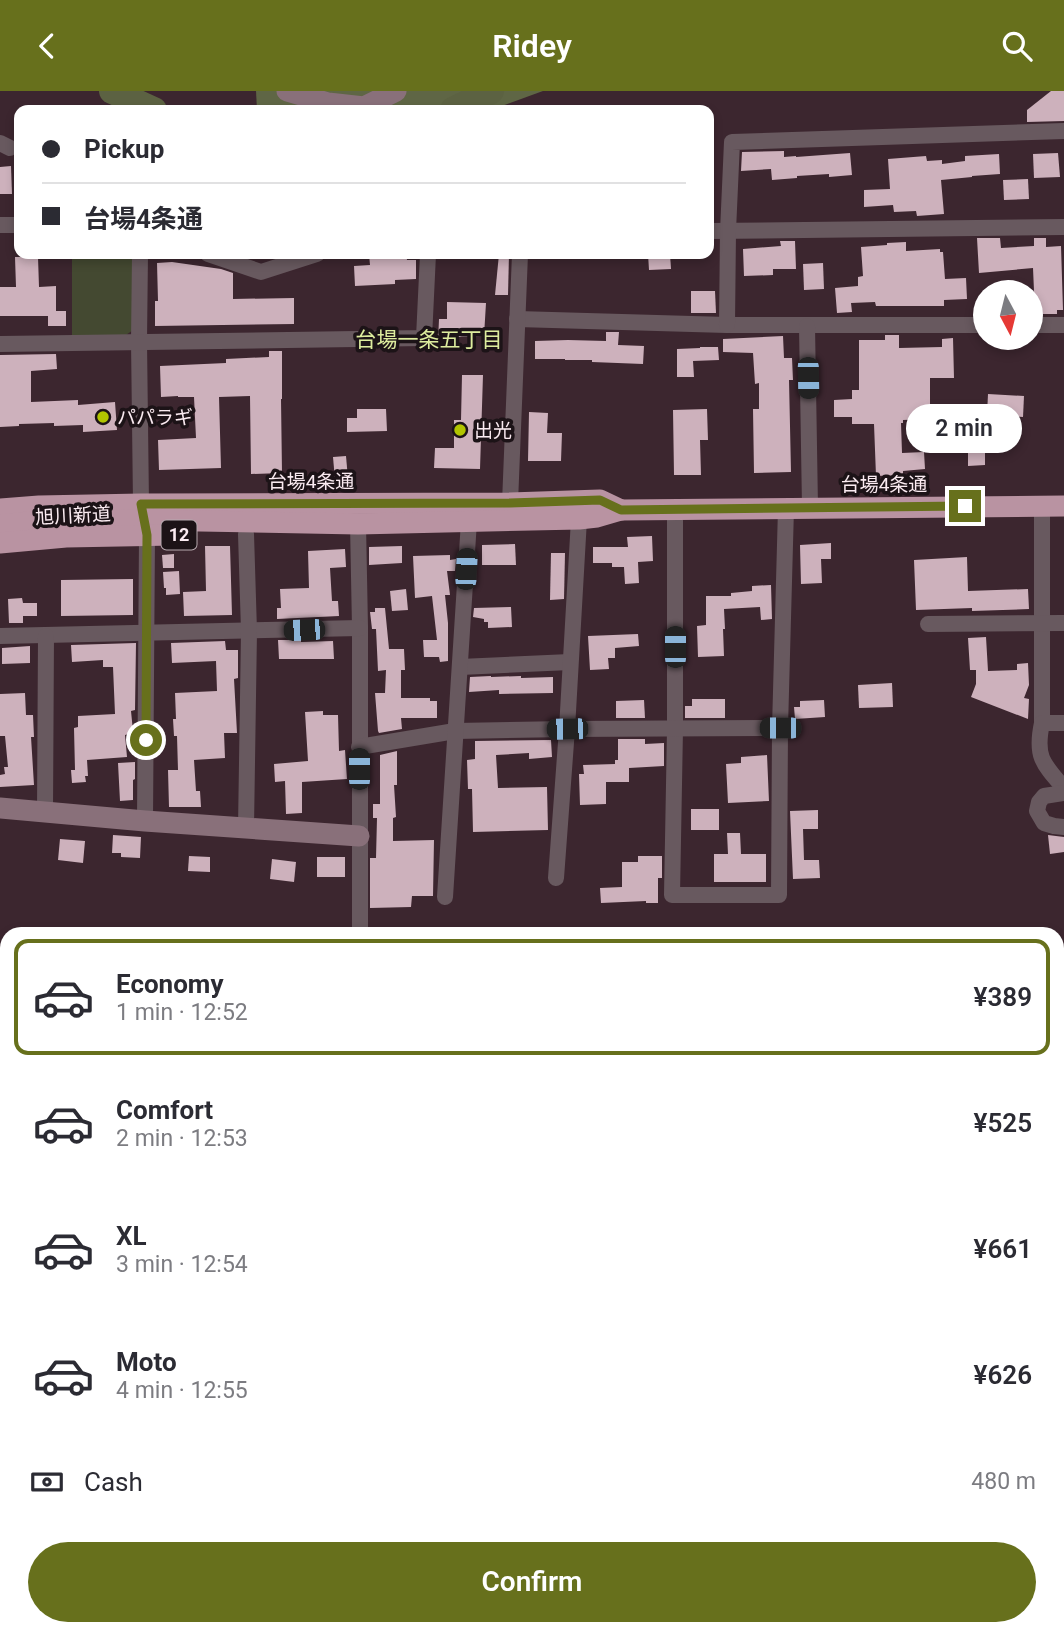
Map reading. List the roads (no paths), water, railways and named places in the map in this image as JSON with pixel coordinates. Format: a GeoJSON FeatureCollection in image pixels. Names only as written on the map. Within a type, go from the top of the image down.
{"type":"FeatureCollection","features":[{"type":"Feature","properties":{"kind":"highway","name":"台場4条通"},"geometry":{"type":"LineString","coordinates":[[0,525],[600,500],[621,510]]}},
{"type":"Feature","properties":{"kind":"highway","name":"台場4条通"},"geometry":{"type":"LineString","coordinates":[[0,509],[39,506],[144,520],[358,524],[579,519],[621,510],[1064,506]]}},
{"type":"Feature","properties":{"kind":"highway","name":"旭川新道"},"geometry":{"type":"LineString","coordinates":[[0,543],[66,537],[144,520],[246,534],[358,524]]}},
{"type":"Feature","properties":{"kind":"street"},"geometry":{"type":"LineString","coordinates":[[287,91],[328,103],[346,105]]}},
{"type":"Feature","properties":{"kind":"street"},"geometry":{"type":"LineString","coordinates":[[368,105],[396,91]]}},
{"type":"Feature","properties":{"kind":"street"},"geometry":{"type":"LineString","coordinates":[[727,325],[732,142],[1064,131]]}},
{"type":"Feature","properties":{"kind":"street"},"geometry":{"type":"LineString","coordinates":[[714,231],[1064,227]]}},
{"type":"Feature","properties":{"kind":"street"},"geometry":{"type":"LineString","coordinates":[[140,259],[139,341],[147,631],[145,821]]}},
{"type":"Feature","properties":{"kind":"street"},"geometry":{"type":"LineString","coordinates":[[223,259],[261,272],[301,259]]}},
{"type":"Feature","properties":{"kind":"street"},"geometry":{"type":"LineString","coordinates":[[0,344],[424,338],[428,259]]}},
{"type":"Feature","properties":{"kind":"street"},"geometry":{"type":"LineString","coordinates":[[510,503],[520,259]]}},
{"type":"Feature","properties":{"kind":"street"},"geometry":{"type":"LineString","coordinates":[[517,319],[727,325],[973,325]]}},
{"type":"Feature","properties":{"kind":"street"},"geometry":{"type":"LineString","coordinates":[[1043,325],[1064,325]]}},
{"type":"Feature","properties":{"kind":"street"},"geometry":{"type":"LineString","coordinates":[[807,326],[810,507]]}},
{"type":"Feature","properties":{"kind":"street"},"geometry":{"type":"LineString","coordinates":[[1042,506],[1042,723],[1038,740],[1040,755],[1064,790],[1044,796],[1037,811],[1044,823],[1064,827]]}},
{"type":"Feature","properties":{"kind":"street"},"geometry":{"type":"LineString","coordinates":[[675,510],[676,729],[672,895],[779,895],[786,508]]}},
{"type":"Feature","properties":{"kind":"street"},"geometry":{"type":"LineString","coordinates":[[556,878],[579,519]]}},
{"type":"Feature","properties":{"kind":"street"},"geometry":{"type":"LineString","coordinates":[[445,897],[469,521]]}},
{"type":"Feature","properties":{"kind":"street"},"geometry":{"type":"LineString","coordinates":[[358,524],[360,927]]}},
{"type":"Feature","properties":{"kind":"street"},"geometry":{"type":"LineString","coordinates":[[246,534],[249,631],[246,828]]}},
{"type":"Feature","properties":{"kind":"street"},"geometry":{"type":"LineString","coordinates":[[928,624],[1064,623]]}},
{"type":"Feature","properties":{"kind":"street"},"geometry":{"type":"LineString","coordinates":[[0,636],[360,628]]}},
{"type":"Feature","properties":{"kind":"street"},"geometry":{"type":"LineString","coordinates":[[45,812],[46,636]]}},
{"type":"Feature","properties":{"kind":"street"},"geometry":{"type":"LineString","coordinates":[[460,667],[570,663]]}},
{"type":"Feature","properties":{"kind":"street"},"geometry":{"type":"LineString","coordinates":[[1042,723],[1064,723]]}},
{"type":"Feature","properties":{"kind":"street"},"geometry":{"type":"LineString","coordinates":[[359,747],[455,731],[780,728]]}},
{"type":"Feature","properties":{"kind":"street"},"geometry":{"type":"LineString","coordinates":[[0,808],[359,836]]}},
{"type":"Feature","properties":{"kind":"waterway"},"geometry":{"type":"LineString","coordinates":[[112,91],[143,105]]}},
{"type":"Feature","properties":{"kind":"waterway"},"geometry":{"type":"LineString","coordinates":[[463,105],[491,91]]}},
{"type":"Feature","properties":{"kind":"place","name":"パパラギ"},"geometry":{"type":"Point","coordinates":[103,417]}},
{"type":"Feature","properties":{"kind":"place","name":"出光"},"geometry":{"type":"Point","coordinates":[460,430]}},
{"type":"Feature","properties":{"kind":"district","name":"台場一条五丁目"},"geometry":{"type":"Point","coordinates":[429,340]}}]}
